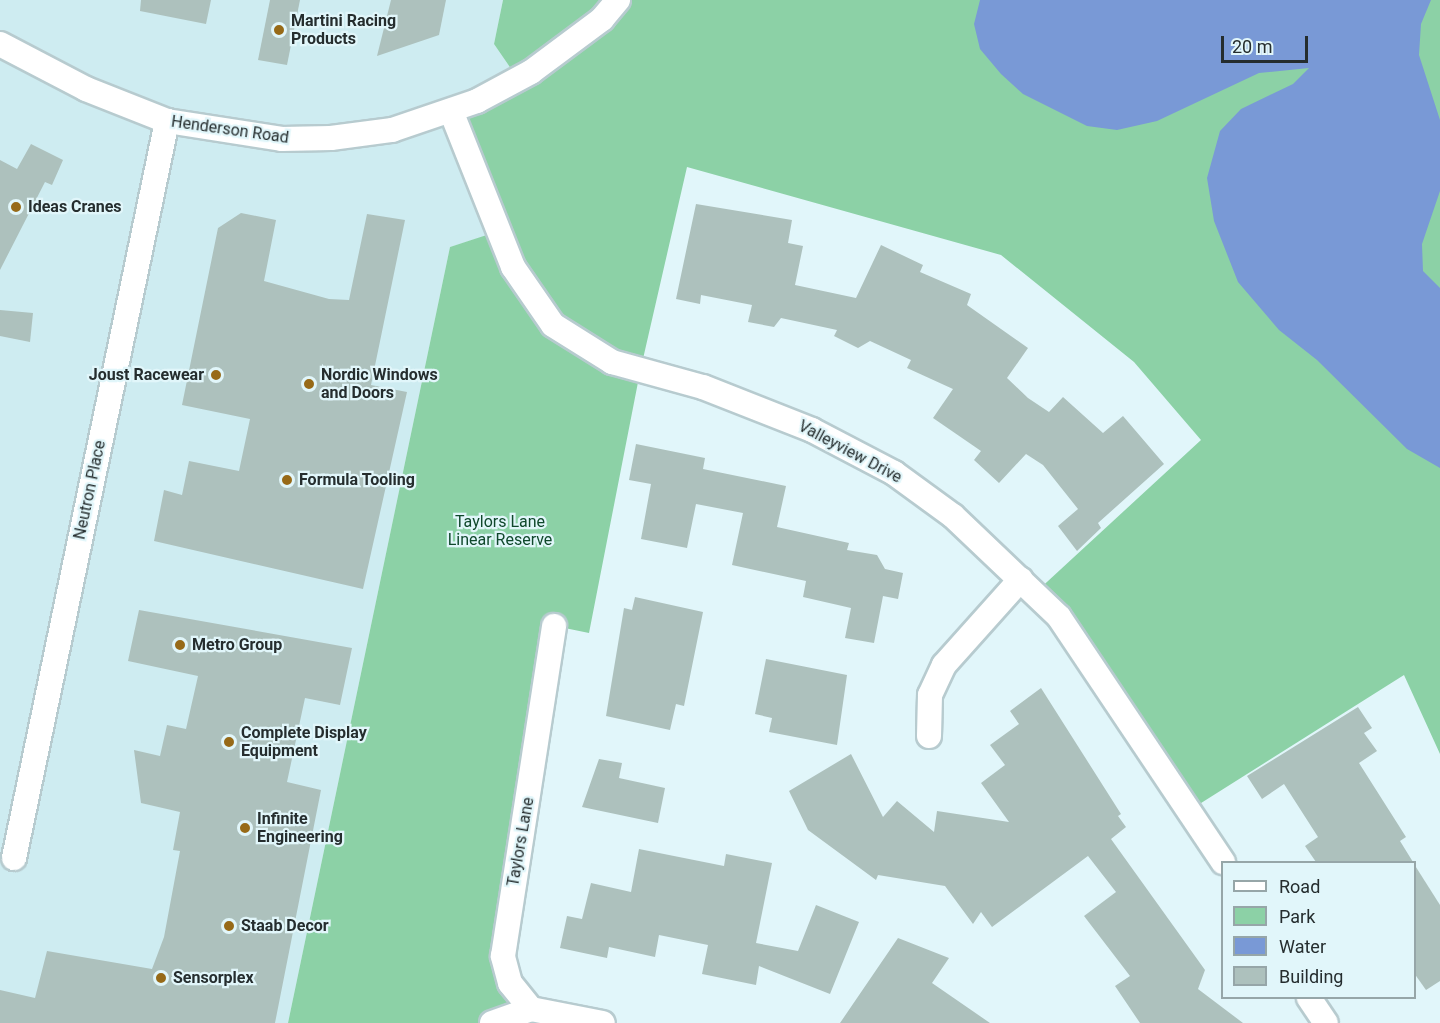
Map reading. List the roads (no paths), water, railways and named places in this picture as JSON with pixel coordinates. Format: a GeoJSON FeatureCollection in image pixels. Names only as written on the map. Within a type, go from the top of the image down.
{"type":"FeatureCollection","features":[{"type":"Feature","properties":{"kind":"street","name":"Henderson Road"},"geometry":{"type":"LineString","coordinates":[[0,44],[86,89],[167,121],[292,139],[392,130],[451,111],[531,72],[618,0]]}},
{"type":"Feature","properties":{"kind":"street","name":"Valleyview Drive"},"geometry":{"type":"LineString","coordinates":[[451,111],[513,267],[553,325],[612,362],[722,393],[858,453],[925,494],[1021,579],[1089,657],[1222,861]]}},
{"type":"Feature","properties":{"kind":"street","name":"Neutron Place"},"geometry":{"type":"LineString","coordinates":[[14,858],[167,121]]}},
{"type":"Feature","properties":{"kind":"street"},"geometry":{"type":"LineString","coordinates":[[929,736],[930,695],[944,665],[1021,579]]}},
{"type":"Feature","properties":{"kind":"street","name":"Taylors Lane"},"geometry":{"type":"LineString","coordinates":[[531,1009],[510,983],[503,956],[554,626]]}},
{"type":"Feature","properties":{"kind":"street"},"geometry":{"type":"LineString","coordinates":[[1310,999],[1326,1023]]}},
{"type":"Feature","properties":{"kind":"street"},"geometry":{"type":"LineString","coordinates":[[492,1023],[531,1009],[603,1023]]}},
{"type":"Feature","properties":{"kind":"water"},"geometry":{"type":"Polygon","coordinates":[[[980,0],[1431,0],[1421,24],[1419,55],[1440,120],[1440,191],[1422,244],[1423,271],[1440,288],[1440,468],[1407,449],[1317,360],[1279,330],[1238,282],[1214,221],[1207,178],[1220,131],[1241,109],[1293,84],[1309,68],[1259,73],[1157,121],[1117,130],[1087,126],[1023,94],[1001,74],[980,49],[974,24],[980,0]]]}},
{"type":"Feature","properties":{"kind":"place","name":"Martini Racing Products"},"geometry":{"type":"Point","coordinates":[279,30]}},
{"type":"Feature","properties":{"kind":"place","name":"Ideas Cranes"},"geometry":{"type":"Point","coordinates":[16,207]}},
{"type":"Feature","properties":{"kind":"place","name":"Joust Racewear"},"geometry":{"type":"Point","coordinates":[216,375]}},
{"type":"Feature","properties":{"kind":"place","name":"Nordic Windows and Doors"},"geometry":{"type":"Point","coordinates":[309,384]}},
{"type":"Feature","properties":{"kind":"place","name":"Formula Tooling"},"geometry":{"type":"Point","coordinates":[287,480]}},
{"type":"Feature","properties":{"kind":"place","name":"Metro Group"},"geometry":{"type":"Point","coordinates":[180,645]}},
{"type":"Feature","properties":{"kind":"place","name":"Complete Display Equipment"},"geometry":{"type":"Point","coordinates":[229,742]}},
{"type":"Feature","properties":{"kind":"place","name":"Infinite Engineering"},"geometry":{"type":"Point","coordinates":[245,828]}},
{"type":"Feature","properties":{"kind":"place","name":"Staab Decor"},"geometry":{"type":"Point","coordinates":[229,926]}},
{"type":"Feature","properties":{"kind":"place","name":"Sensorplex"},"geometry":{"type":"Point","coordinates":[161,978]}},
{"type":"Feature","properties":{"kind":"park label","name":"Taylors Lane Linear Reserve"},"geometry":{"type":"Point","coordinates":[500,531]}}]}
